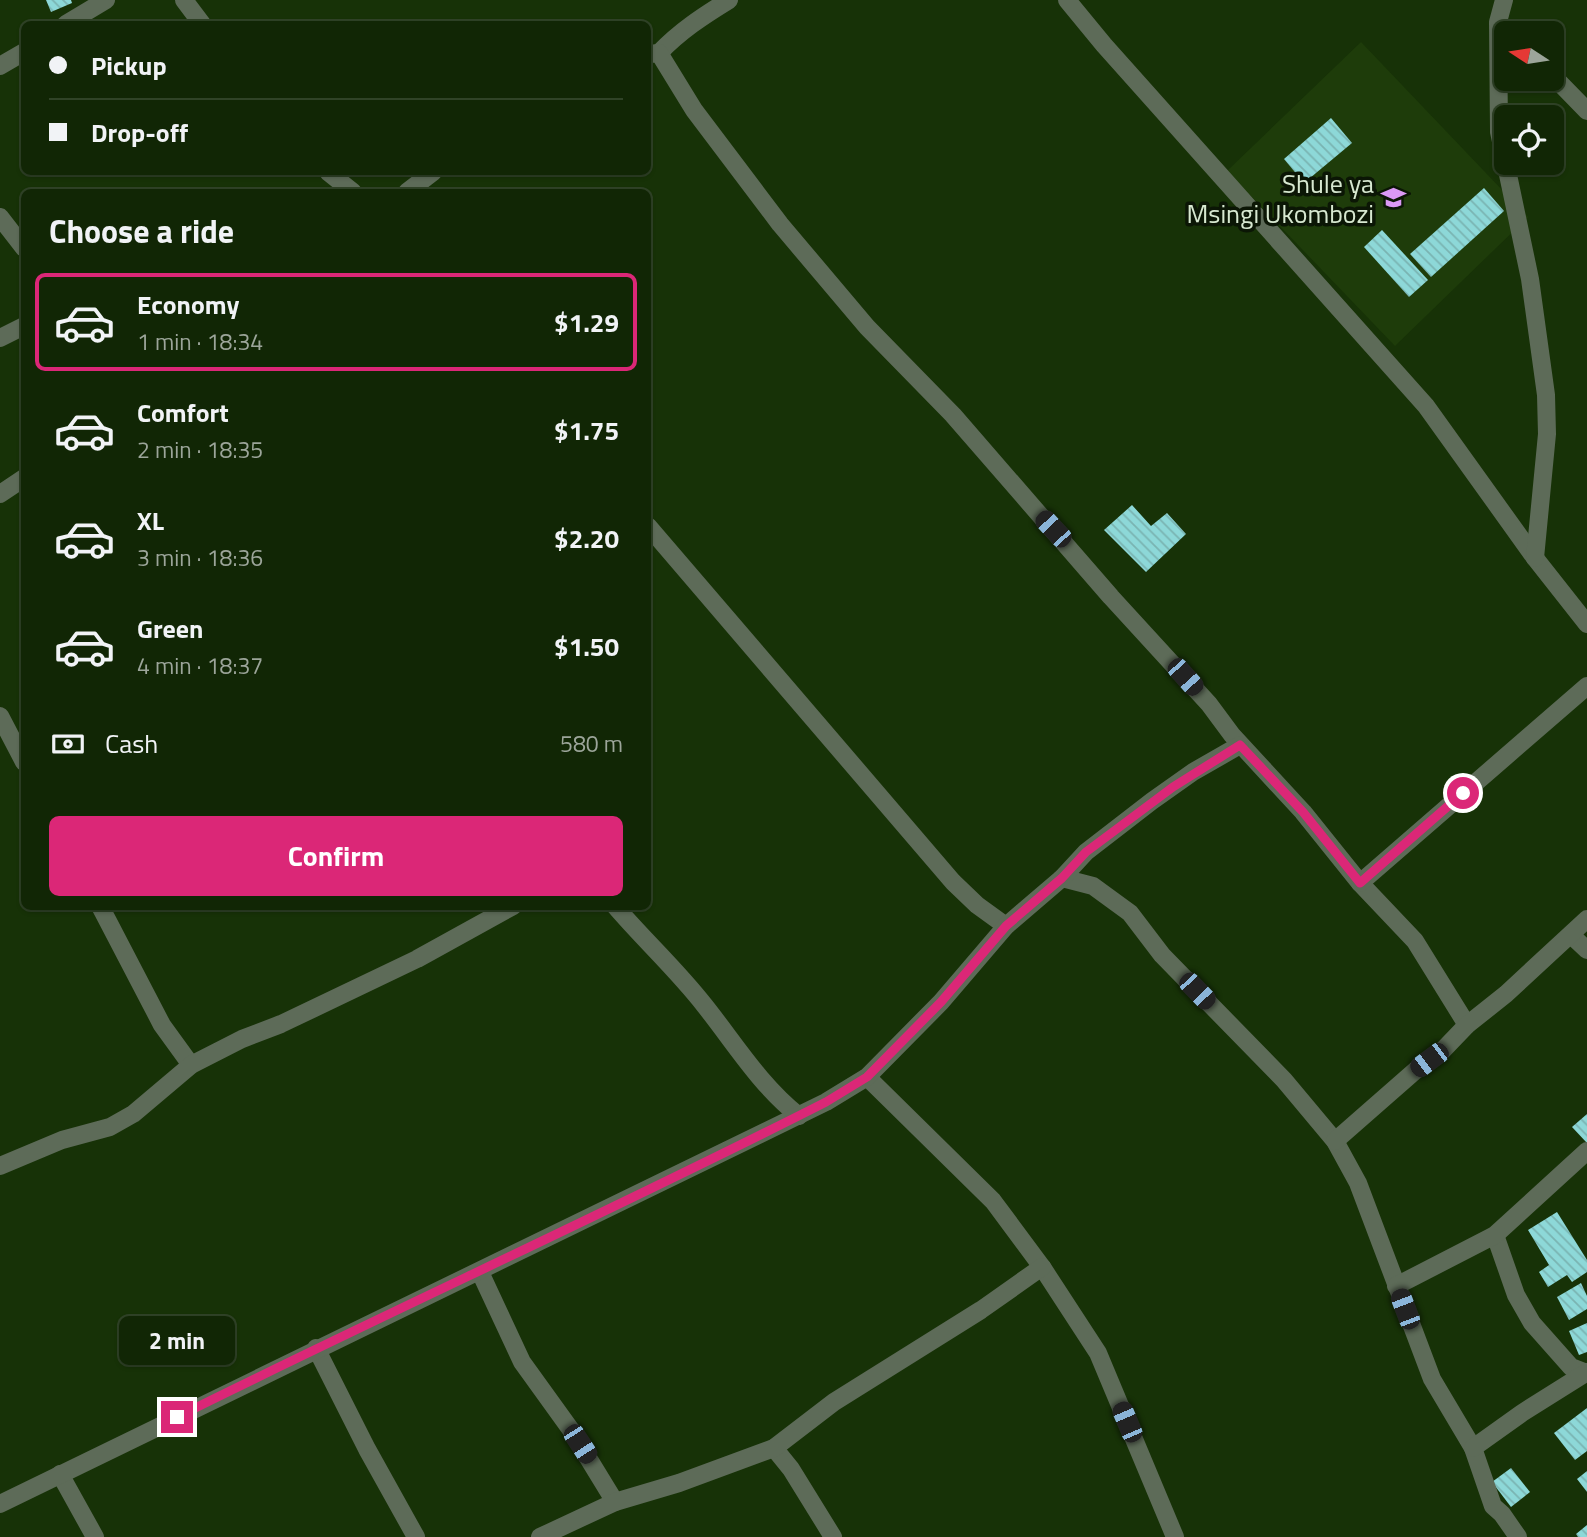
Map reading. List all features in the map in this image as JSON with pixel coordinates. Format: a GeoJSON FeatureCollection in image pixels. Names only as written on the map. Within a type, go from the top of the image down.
{"type":"FeatureCollection","features":[{"type":"Feature","properties":{"kind":"street"},"geometry":{"type":"LineString","coordinates":[[71,21],[106,0]]}},
{"type":"Feature","properties":{"kind":"street"},"geometry":{"type":"LineString","coordinates":[[184,0],[200,21]]}},
{"type":"Feature","properties":{"kind":"street"},"geometry":{"type":"LineString","coordinates":[[729,0],[698,19],[653,53],[694,110],[780,224],[867,327],[953,415],[1111,597],[1209,704],[1240,745],[1303,812],[1360,883],[1415,941],[1467,1025]]}},
{"type":"Feature","properties":{"kind":"street"},"geometry":{"type":"LineString","coordinates":[[1067,0],[1426,407],[1535,558],[1587,624]]}},
{"type":"Feature","properties":{"kind":"street"},"geometry":{"type":"LineString","coordinates":[[1504,0],[1504,21]]}},
{"type":"Feature","properties":{"kind":"street"},"geometry":{"type":"LineString","coordinates":[[0,66],[21,54]]}},
{"type":"Feature","properties":{"kind":"street"},"geometry":{"type":"LineString","coordinates":[[1564,87],[1587,111]]}},
{"type":"Feature","properties":{"kind":"street"},"geometry":{"type":"LineString","coordinates":[[1501,91],[1499,132],[1530,279],[1546,395],[1547,434],[1535,558]]}},
{"type":"Feature","properties":{"kind":"street"},"geometry":{"type":"LineString","coordinates":[[332,175],[349,189]]}},
{"type":"Feature","properties":{"kind":"street"},"geometry":{"type":"LineString","coordinates":[[411,189],[429,175]]}},
{"type":"Feature","properties":{"kind":"street"},"geometry":{"type":"LineString","coordinates":[[2,223],[21,245]]}},
{"type":"Feature","properties":{"kind":"street"},"geometry":{"type":"LineString","coordinates":[[0,338],[21,328]]}},
{"type":"Feature","properties":{"kind":"street"},"geometry":{"type":"LineString","coordinates":[[0,494],[21,480]]}},
{"type":"Feature","properties":{"kind":"street"},"geometry":{"type":"LineString","coordinates":[[651,530],[953,882],[977,905],[1006,926]]}},
{"type":"Feature","properties":{"kind":"street"},"geometry":{"type":"LineString","coordinates":[[1360,883],[1587,686]]}},
{"type":"Feature","properties":{"kind":"street"},"geometry":{"type":"LineString","coordinates":[[0,716],[21,756]]}},
{"type":"Feature","properties":{"kind":"street"},"geometry":{"type":"LineString","coordinates":[[0,1504],[316,1348],[480,1272],[799,1116],[867,1077],[941,1002],[1006,926],[1062,878],[1086,852],[1152,801],[1240,745]]}},
{"type":"Feature","properties":{"kind":"street"},"geometry":{"type":"LineString","coordinates":[[1062,878],[1093,886],[1130,913],[1162,955],[1284,1080],[1335,1141],[1358,1183],[1432,1379],[1473,1448],[1493,1506],[1518,1537]]}},
{"type":"Feature","properties":{"kind":"street"},"geometry":{"type":"LineString","coordinates":[[102,910],[162,1025],[191,1065]]}},
{"type":"Feature","properties":{"kind":"street"},"geometry":{"type":"LineString","coordinates":[[0,1166],[62,1140],[110,1127],[133,1114],[191,1065],[417,959],[506,910]]}},
{"type":"Feature","properties":{"kind":"street"},"geometry":{"type":"LineString","coordinates":[[619,910],[704,1004],[777,1099],[799,1116]]}},
{"type":"Feature","properties":{"kind":"street"},"geometry":{"type":"LineString","coordinates":[[1335,1141],[1416,1070],[1443,1050],[1467,1025],[1506,994],[1587,919]]}},
{"type":"Feature","properties":{"kind":"street"},"geometry":{"type":"LineString","coordinates":[[1571,934],[1587,950]]}},
{"type":"Feature","properties":{"kind":"street"},"geometry":{"type":"LineString","coordinates":[[867,1077],[993,1201],[1042,1267],[1098,1353],[1175,1537]]}},
{"type":"Feature","properties":{"kind":"street"},"geometry":{"type":"LineString","coordinates":[[1396,1286],[1495,1235],[1587,1151]]}},
{"type":"Feature","properties":{"kind":"street"},"geometry":{"type":"LineString","coordinates":[[1495,1235],[1516,1294],[1532,1323],[1571,1367],[1587,1372]]}},
{"type":"Feature","properties":{"kind":"street"},"geometry":{"type":"LineString","coordinates":[[540,1537],[615,1502],[679,1483],[774,1448],[834,1402],[981,1310],[1042,1267]]}},
{"type":"Feature","properties":{"kind":"street"},"geometry":{"type":"LineString","coordinates":[[480,1272],[522,1362],[571,1430],[615,1502]]}},
{"type":"Feature","properties":{"kind":"street"},"geometry":{"type":"LineString","coordinates":[[316,1348],[367,1449],[416,1537]]}},
{"type":"Feature","properties":{"kind":"street"},"geometry":{"type":"LineString","coordinates":[[1473,1448],[1521,1413],[1587,1372]]}},
{"type":"Feature","properties":{"kind":"street"},"geometry":{"type":"LineString","coordinates":[[774,1448],[791,1469],[832,1537]]}},
{"type":"Feature","properties":{"kind":"street"},"geometry":{"type":"LineString","coordinates":[[60,1474],[95,1537]]}},
{"type":"Feature","properties":{"kind":"shaded area"},"geometry":{"type":"Polygon","coordinates":[[[1361,42],[1528,217],[1395,346],[1227,171],[1361,42]]]}},
{"type":"Feature","properties":{"kind":"building"},"geometry":{"type":"Polygon","coordinates":[[[46,0],[71,0],[72,3],[51,12],[46,0]]]}},
{"type":"Feature","properties":{"kind":"building"},"geometry":{"type":"Polygon","coordinates":[[[1331,118],[1352,143],[1304,183],[1284,159],[1331,118]]]}},
{"type":"Feature","properties":{"kind":"building"},"geometry":{"type":"Polygon","coordinates":[[[1484,188],[1504,211],[1431,277],[1410,254],[1484,188]]]}},
{"type":"Feature","properties":{"kind":"building"},"geometry":{"type":"Polygon","coordinates":[[[1382,230],[1428,280],[1409,297],[1364,247],[1382,230]]]}},
{"type":"Feature","properties":{"kind":"building"},"geometry":{"type":"Polygon","coordinates":[[[1132,505],[1151,526],[1167,513],[1186,534],[1146,572],[1104,530],[1132,505]]]}},
{"type":"Feature","properties":{"kind":"building"},"geometry":{"type":"Polygon","coordinates":[[[1587,1114],[1587,1143],[1572,1127],[1587,1114]]]}},
{"type":"Feature","properties":{"kind":"building"},"geometry":{"type":"Polygon","coordinates":[[[1557,1212],[1587,1260],[1587,1272],[1572,1282],[1567,1275],[1548,1287],[1539,1272],[1549,1265],[1528,1230],[1557,1212]]]}},
{"type":"Feature","properties":{"kind":"building"},"geometry":{"type":"Polygon","coordinates":[[[1581,1283],[1587,1296],[1587,1309],[1569,1320],[1557,1297],[1581,1283]]]}},
{"type":"Feature","properties":{"kind":"building"},"geometry":{"type":"Polygon","coordinates":[[[1587,1323],[1587,1352],[1579,1355],[1569,1331],[1587,1323]]]}},
{"type":"Feature","properties":{"kind":"building"},"geometry":{"type":"Polygon","coordinates":[[[1587,1408],[1587,1451],[1575,1460],[1554,1433],[1587,1408]]]}},
{"type":"Feature","properties":{"kind":"building"},"geometry":{"type":"Polygon","coordinates":[[[1511,1468],[1530,1492],[1511,1507],[1492,1482],[1511,1468]]]}},
{"type":"Feature","properties":{"kind":"building"},"geometry":{"type":"Polygon","coordinates":[[[1587,1471],[1587,1492],[1577,1479],[1587,1471]]]}},
{"type":"Feature","properties":{"kind":"building"},"geometry":{"type":"Polygon","coordinates":[[[1587,1525],[1587,1537],[1578,1537],[1576,1534],[1587,1525]]]}},
{"type":"Feature","properties":{"kind":"place","name":"Shule ya Msingi Ukombozi"},"geometry":{"type":"Point","coordinates":[1394,198]}},
{"type":"Feature","properties":{"kind":"route"},"geometry":{"type":"LineString","coordinates":[[177,1417],[826,1102],[867,1077],[941,1002],[1006,926],[1062,878],[1086,852],[1152,801],[1240,745],[1303,812],[1360,883],[1463,793]]}}]}
